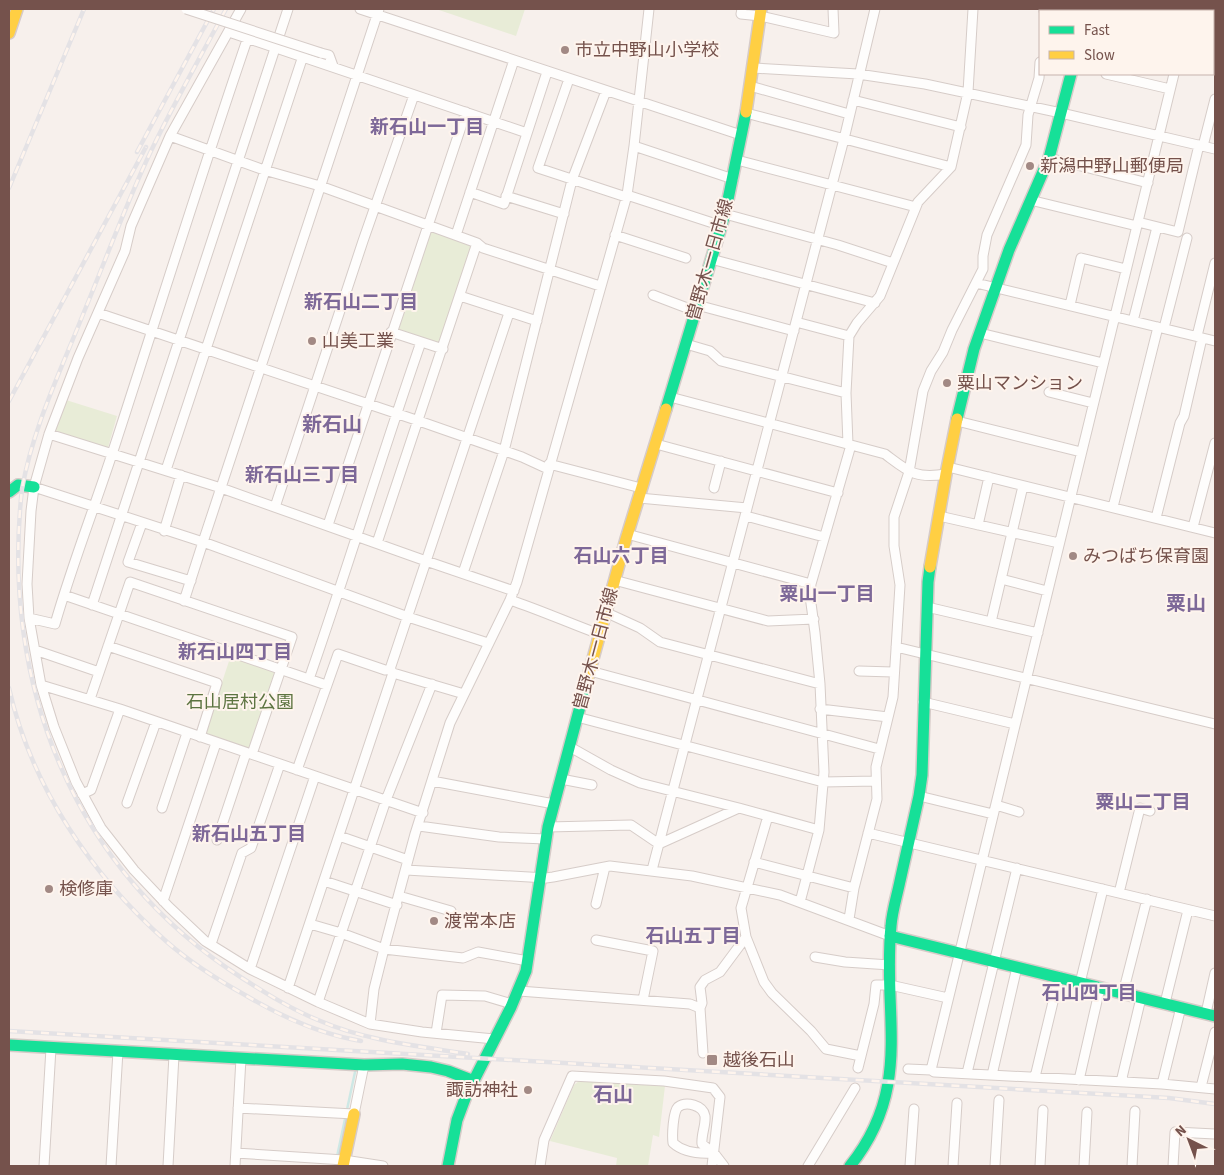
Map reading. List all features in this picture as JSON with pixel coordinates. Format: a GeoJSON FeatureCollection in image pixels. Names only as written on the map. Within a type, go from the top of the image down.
{"type":"FeatureCollection","features":[{"type":"Feature","properties":{"kind":"street"},"geometry":{"type":"LineString","coordinates":[[9,33],[17,9]]}},
{"type":"Feature","properties":{"kind":"street"},"geometry":{"type":"LineString","coordinates":[[186,9],[329,55],[333,66]]}},
{"type":"Feature","properties":{"kind":"street"},"geometry":{"type":"LineString","coordinates":[[241,9],[170,136],[131,226],[125,251],[78,358],[49,434],[34,487],[30,511],[27,584],[30,618],[41,685],[54,727],[76,782],[101,828],[134,870],[163,900],[211,944],[250,969],[318,1002],[370,1024],[494,1039]]}},
{"type":"Feature","properties":{"kind":"street"},"geometry":{"type":"LineString","coordinates":[[92,605],[288,9]]}},
{"type":"Feature","properties":{"kind":"street"},"geometry":{"type":"LineString","coordinates":[[360,9],[378,12],[606,92],[742,135]]}},
{"type":"Feature","properties":{"kind":"street"},"geometry":{"type":"LineString","coordinates":[[370,1024],[374,989],[384,949],[432,781],[450,723],[514,591],[626,196],[634,146],[649,9]]}},
{"type":"Feature","properties":{"kind":"street"},"geometry":{"type":"LineString","coordinates":[[742,9],[741,14],[760,12],[834,33],[833,9]]}},
{"type":"Feature","properties":{"kind":"street"},"geometry":{"type":"LineString","coordinates":[[652,870],[844,139],[875,9]]}},
{"type":"Feature","properties":{"kind":"street"},"geometry":{"type":"LineString","coordinates":[[800,902],[819,830],[823,782],[820,684],[810,596],[811,584],[850,444],[846,393],[849,336],[857,323],[880,296],[918,202],[952,167],[968,92],[973,9]]}},
{"type":"Feature","properties":{"kind":"street"},"geometry":{"type":"LineString","coordinates":[[184,600],[378,12]]}},
{"type":"Feature","properties":{"kind":"street","name":"曽野木一日市線"},"geometry":{"type":"LineString","coordinates":[[448,1166],[459,1113],[519,991],[528,961],[546,839],[554,804],[627,534],[725,214],[746,113],[760,12]]}},
{"type":"Feature","properties":{"kind":"street"},"geometry":{"type":"LineString","coordinates":[[229,32],[528,133]]}},
{"type":"Feature","properties":{"kind":"street"},"geometry":{"type":"LineString","coordinates":[[30,618],[55,624],[248,37]]}},
{"type":"Feature","properties":{"kind":"street"},"geometry":{"type":"LineString","coordinates":[[166,470],[302,56]]}},
{"type":"Feature","properties":{"kind":"street"},"geometry":{"type":"LineString","coordinates":[[456,235],[514,60]]}},
{"type":"Feature","properties":{"kind":"street"},"geometry":{"type":"LineString","coordinates":[[752,68],[858,74],[968,92],[1215,149]]}},
{"type":"Feature","properties":{"kind":"street"},"geometry":{"type":"LineString","coordinates":[[470,192],[504,204],[547,72]]}},
{"type":"Feature","properties":{"kind":"street"},"geometry":{"type":"LineString","coordinates":[[848,919],[877,799],[876,767],[893,697],[893,672],[900,585],[894,546],[894,517],[909,472],[922,391],[934,364],[944,352],[952,330],[983,268],[987,235],[1026,145],[1030,107],[1039,75]]}},
{"type":"Feature","properties":{"kind":"street"},"geometry":{"type":"LineString","coordinates":[[850,1166],[870,1138],[882,1113],[888,1091],[891,1068],[890,936],[895,900],[919,796],[924,751],[923,702],[929,576],[947,470],[971,360],[995,287],[1049,158],[1071,75]]}},
{"type":"Feature","properties":{"kind":"street"},"geometry":{"type":"LineString","coordinates":[[1110,75],[1170,89]]}},
{"type":"Feature","properties":{"kind":"street"},"geometry":{"type":"LineString","coordinates":[[931,1070],[1174,75]]}},
{"type":"Feature","properties":{"kind":"street"},"geometry":{"type":"LineString","coordinates":[[569,79],[538,168],[722,226]]}},
{"type":"Feature","properties":{"kind":"street"},"geometry":{"type":"LineString","coordinates":[[750,86],[850,114]]}},
{"type":"Feature","properties":{"kind":"street"},"geometry":{"type":"LineString","coordinates":[[463,573],[504,451],[572,180],[606,92]]}},
{"type":"Feature","properties":{"kind":"street"},"geometry":{"type":"LineString","coordinates":[[276,507],[375,206],[414,95]]}},
{"type":"Feature","properties":{"kind":"street"},"geometry":{"type":"LineString","coordinates":[[1030,200],[1178,232],[1215,99]]}},
{"type":"Feature","properties":{"kind":"street"},"geometry":{"type":"LineString","coordinates":[[853,100],[961,127]]}},
{"type":"Feature","properties":{"kind":"street"},"geometry":{"type":"LineString","coordinates":[[328,525],[466,112]]}},
{"type":"Feature","properties":{"kind":"street"},"geometry":{"type":"LineString","coordinates":[[746,113],[952,167]]}},
{"type":"Feature","properties":{"kind":"street"},"geometry":{"type":"LineString","coordinates":[[170,136],[264,170],[320,186],[456,235],[477,243],[483,248],[600,286]]}},
{"type":"Feature","properties":{"kind":"street"},"geometry":{"type":"LineString","coordinates":[[634,146],[733,179]]}},
{"type":"Feature","properties":{"kind":"street"},"geometry":{"type":"LineString","coordinates":[[1049,158],[1148,183]]}},
{"type":"Feature","properties":{"kind":"street"},"geometry":{"type":"LineString","coordinates":[[737,160],[916,207]]}},
{"type":"Feature","properties":{"kind":"street"},"geometry":{"type":"LineString","coordinates":[[506,196],[564,214]]}},
{"type":"Feature","properties":{"kind":"street"},"geometry":{"type":"LineString","coordinates":[[725,214],[818,239],[893,263]]}},
{"type":"Feature","properties":{"kind":"street"},"geometry":{"type":"LineString","coordinates":[[1133,321],[1156,227]]}},
{"type":"Feature","properties":{"kind":"street"},"geometry":{"type":"LineString","coordinates":[[615,235],[686,258]]}},
{"type":"Feature","properties":{"kind":"street"},"geometry":{"type":"LineString","coordinates":[[1113,507],[1187,238]]}},
{"type":"Feature","properties":{"kind":"street"},"geometry":{"type":"LineString","coordinates":[[377,543],[477,243]]}},
{"type":"Feature","properties":{"kind":"street"},"geometry":{"type":"LineString","coordinates":[[1070,305],[1081,258],[1126,269]]}},
{"type":"Feature","properties":{"kind":"street"},"geometry":{"type":"LineString","coordinates":[[711,259],[874,303]]}},
{"type":"Feature","properties":{"kind":"street"},"geometry":{"type":"LineString","coordinates":[[1156,518],[1180,422],[1184,416],[1215,263]]}},
{"type":"Feature","properties":{"kind":"street"},"geometry":{"type":"LineString","coordinates":[[976,283],[1215,341]]}},
{"type":"Feature","properties":{"kind":"street"},"geometry":{"type":"LineString","coordinates":[[653,295],[696,308],[849,336]]}},
{"type":"Feature","properties":{"kind":"street"},"geometry":{"type":"LineString","coordinates":[[460,296],[537,321]]}},
{"type":"Feature","properties":{"kind":"street"},"geometry":{"type":"LineString","coordinates":[[98,313],[549,466],[640,493],[746,512],[824,537]]}},
{"type":"Feature","properties":{"kind":"street"},"geometry":{"type":"LineString","coordinates":[[288,988],[354,790],[426,561],[509,313]]}},
{"type":"Feature","properties":{"kind":"street"},"geometry":{"type":"LineString","coordinates":[[391,332],[443,349]]}},
{"type":"Feature","properties":{"kind":"street"},"geometry":{"type":"LineString","coordinates":[[980,333],[1103,363]]}},
{"type":"Feature","properties":{"kind":"street"},"geometry":{"type":"LineString","coordinates":[[309,679],[340,591],[356,536],[421,342]]}},
{"type":"Feature","properties":{"kind":"street"},"geometry":{"type":"LineString","coordinates":[[686,344],[710,351],[721,361],[846,393]]}},
{"type":"Feature","properties":{"kind":"street"},"geometry":{"type":"LineString","coordinates":[[1049,392],[1093,403]]}},
{"type":"Feature","properties":{"kind":"street"},"geometry":{"type":"LineString","coordinates":[[670,397],[885,454],[909,472],[929,476],[947,470],[989,478],[1215,533]]}},
{"type":"Feature","properties":{"kind":"street"},"geometry":{"type":"LineString","coordinates":[[957,421],[1081,452]]}},
{"type":"Feature","properties":{"kind":"street"},"geometry":{"type":"LineString","coordinates":[[49,434],[221,488],[514,591]]}},
{"type":"Feature","properties":{"kind":"street"},"geometry":{"type":"LineString","coordinates":[[1193,527],[1215,442]]}},
{"type":"Feature","properties":{"kind":"street"},"geometry":{"type":"LineString","coordinates":[[656,444],[838,492]]}},
{"type":"Feature","properties":{"kind":"street"},"geometry":{"type":"LineString","coordinates":[[714,488],[721,461]]}},
{"type":"Feature","properties":{"kind":"street"},"geometry":{"type":"LineString","coordinates":[[164,531],[181,475]]}},
{"type":"Feature","properties":{"kind":"street"},"geometry":{"type":"LineString","coordinates":[[978,525],[989,478]]}},
{"type":"Feature","properties":{"kind":"street"},"geometry":{"type":"LineString","coordinates":[[9,492],[18,485],[34,487],[164,531],[203,542],[488,643]]}},
{"type":"Feature","properties":{"kind":"street"},"geometry":{"type":"LineString","coordinates":[[991,622],[1023,486]]}},
{"type":"Feature","properties":{"kind":"street"},"geometry":{"type":"LineString","coordinates":[[938,516],[1059,543]]}},
{"type":"Feature","properties":{"kind":"street"},"geometry":{"type":"LineString","coordinates":[[142,523],[128,562],[191,581]]}},
{"type":"Feature","properties":{"kind":"street"},"geometry":{"type":"LineString","coordinates":[[627,534],[811,584]]}},
{"type":"Feature","properties":{"kind":"street"},"geometry":{"type":"LineString","coordinates":[[1001,579],[1047,591]]}},
{"type":"Feature","properties":{"kind":"street"},"geometry":{"type":"LineString","coordinates":[[614,580],[768,621],[814,619]]}},
{"type":"Feature","properties":{"kind":"street"},"geometry":{"type":"LineString","coordinates":[[90,700],[130,582],[292,637],[217,840]]}},
{"type":"Feature","properties":{"kind":"street"},"geometry":{"type":"LineString","coordinates":[[64,595],[326,685]]}},
{"type":"Feature","properties":{"kind":"street"},"geometry":{"type":"LineString","coordinates":[[510,600],[599,634]]}},
{"type":"Feature","properties":{"kind":"street"},"geometry":{"type":"LineString","coordinates":[[927,606],[1038,633]]}},
{"type":"Feature","properties":{"kind":"street"},"geometry":{"type":"LineString","coordinates":[[605,612],[640,628],[660,642],[820,684]]}},
{"type":"Feature","properties":{"kind":"street"},"geometry":{"type":"LineString","coordinates":[[108,646],[217,683],[200,737]]}},
{"type":"Feature","properties":{"kind":"street"},"geometry":{"type":"LineString","coordinates":[[896,647],[1215,724]]}},
{"type":"Feature","properties":{"kind":"street"},"geometry":{"type":"LineString","coordinates":[[35,650],[99,672]]}},
{"type":"Feature","properties":{"kind":"street"},"geometry":{"type":"LineString","coordinates":[[297,770],[338,654],[464,694]]}},
{"type":"Feature","properties":{"kind":"street"},"geometry":{"type":"LineString","coordinates":[[590,671],[879,749]]}},
{"type":"Feature","properties":{"kind":"street"},"geometry":{"type":"LineString","coordinates":[[859,671],[893,672]]}},
{"type":"Feature","properties":{"kind":"street"},"geometry":{"type":"LineString","coordinates":[[318,1002],[386,800],[432,684]]}},
{"type":"Feature","properties":{"kind":"street"},"geometry":{"type":"LineString","coordinates":[[41,685],[120,709],[423,813]]}},
{"type":"Feature","properties":{"kind":"street"},"geometry":{"type":"LineString","coordinates":[[923,702],[1015,724]]}},
{"type":"Feature","properties":{"kind":"street"},"geometry":{"type":"LineString","coordinates":[[820,708],[888,717]]}},
{"type":"Feature","properties":{"kind":"street"},"geometry":{"type":"LineString","coordinates":[[82,794],[90,790],[120,709]]}},
{"type":"Feature","properties":{"kind":"street"},"geometry":{"type":"LineString","coordinates":[[578,717],[823,782],[876,781]]}},
{"type":"Feature","properties":{"kind":"street"},"geometry":{"type":"LineString","coordinates":[[127,803],[156,722]]}},
{"type":"Feature","properties":{"kind":"street"},"geometry":{"type":"LineString","coordinates":[[162,808],[187,733]]}},
{"type":"Feature","properties":{"kind":"street"},"geometry":{"type":"LineString","coordinates":[[163,900],[216,743]]}},
{"type":"Feature","properties":{"kind":"street"},"geometry":{"type":"LineString","coordinates":[[570,746],[625,777],[640,783],[819,830]]}},
{"type":"Feature","properties":{"kind":"street"},"geometry":{"type":"LineString","coordinates":[[211,944],[242,853],[251,848],[280,764]]}},
{"type":"Feature","properties":{"kind":"street"},"geometry":{"type":"LineString","coordinates":[[250,969],[316,776]]}},
{"type":"Feature","properties":{"kind":"street"},"geometry":{"type":"LineString","coordinates":[[561,779],[592,785]]}},
{"type":"Feature","properties":{"kind":"street"},"geometry":{"type":"LineString","coordinates":[[432,781],[554,804]]}},
{"type":"Feature","properties":{"kind":"street"},"geometry":{"type":"LineString","coordinates":[[919,796],[995,810],[1019,812]]}},
{"type":"Feature","properties":{"kind":"street"},"geometry":{"type":"LineString","coordinates":[[658,844],[739,808]]}},
{"type":"Feature","properties":{"kind":"street"},"geometry":{"type":"LineString","coordinates":[[1119,893],[1140,808],[1150,810]]}},
{"type":"Feature","properties":{"kind":"street"},"geometry":{"type":"LineString","coordinates":[[768,816],[741,908],[746,937],[764,982],[772,993],[811,1031],[826,1049],[861,1056]]}},
{"type":"Feature","properties":{"kind":"street"},"geometry":{"type":"LineString","coordinates":[[548,827],[631,825],[658,844]]}},
{"type":"Feature","properties":{"kind":"street"},"geometry":{"type":"LineString","coordinates":[[419,826],[499,836],[546,839]]}},
{"type":"Feature","properties":{"kind":"street"},"geometry":{"type":"LineString","coordinates":[[868,833],[1215,916]]}},
{"type":"Feature","properties":{"kind":"street"},"geometry":{"type":"LineString","coordinates":[[339,836],[408,860]]}},
{"type":"Feature","properties":{"kind":"street"},"geometry":{"type":"LineString","coordinates":[[754,862],[854,888]]}},
{"type":"Feature","properties":{"kind":"street"},"geometry":{"type":"LineString","coordinates":[[406,870],[553,878],[605,866],[692,876],[780,895],[890,936],[1210,1015],[1215,973]]}},
{"type":"Feature","properties":{"kind":"street"},"geometry":{"type":"LineString","coordinates":[[596,904],[605,866]]}},
{"type":"Feature","properties":{"kind":"street"},"geometry":{"type":"LineString","coordinates":[[967,1073],[1017,868]]}},
{"type":"Feature","properties":{"kind":"street"},"geometry":{"type":"LineString","coordinates":[[324,880],[355,891],[451,911]]}},
{"type":"Feature","properties":{"kind":"street"},"geometry":{"type":"LineString","coordinates":[[1080,983],[1102,889]]}},
{"type":"Feature","properties":{"kind":"street"},"geometry":{"type":"LineString","coordinates":[[1123,993],[1147,899]]}},
{"type":"Feature","properties":{"kind":"street"},"geometry":{"type":"LineString","coordinates":[[1165,1003],[1188,910]]}},
{"type":"Feature","properties":{"kind":"street"},"geometry":{"type":"LineString","coordinates":[[310,924],[384,949],[463,958],[478,952],[528,961]]}},
{"type":"Feature","properties":{"kind":"street"},"geometry":{"type":"LineString","coordinates":[[703,1053],[700,1008],[702,1003],[700,991],[702,983],[720,972],[746,937]]}},
{"type":"Feature","properties":{"kind":"street"},"geometry":{"type":"LineString","coordinates":[[596,940],[653,951],[643,1000]]}},
{"type":"Feature","properties":{"kind":"street"},"geometry":{"type":"LineString","coordinates":[[815,956],[845,962],[890,966]]}},
{"type":"Feature","properties":{"kind":"street"},"geometry":{"type":"LineString","coordinates":[[992,1075],[1017,967]]}},
{"type":"Feature","properties":{"kind":"street"},"geometry":{"type":"LineString","coordinates":[[1035,1077],[1059,977]]}},
{"type":"Feature","properties":{"kind":"street"},"geometry":{"type":"LineString","coordinates":[[858,1068],[874,1004],[876,985],[890,985],[948,998]]}},
{"type":"Feature","properties":{"kind":"street"},"geometry":{"type":"LineString","coordinates":[[1079,1080],[1100,988]]}},
{"type":"Feature","properties":{"kind":"street"},"geometry":{"type":"LineString","coordinates":[[519,991],[690,1004],[700,1008]]}},
{"type":"Feature","properties":{"kind":"street"},"geometry":{"type":"LineString","coordinates":[[436,1033],[442,995],[485,996],[512,1004]]}},
{"type":"Feature","properties":{"kind":"street"},"geometry":{"type":"LineString","coordinates":[[1121,1082],[1141,998]]}},
{"type":"Feature","properties":{"kind":"street"},"geometry":{"type":"LineString","coordinates":[[1162,1084],[1181,1007]]}},
{"type":"Feature","properties":{"kind":"street"},"geometry":{"type":"LineString","coordinates":[[1201,1087],[1215,1032]]}},
{"type":"Feature","properties":{"kind":"street"},"geometry":{"type":"LineString","coordinates":[[9,1045],[364,1065],[390,1064],[440,1069],[474,1081]]}},
{"type":"Feature","properties":{"kind":"street"},"geometry":{"type":"LineString","coordinates":[[44,1166],[51,1048]]}},
{"type":"Feature","properties":{"kind":"street"},"geometry":{"type":"LineString","coordinates":[[111,1166],[118,1051]]}},
{"type":"Feature","properties":{"kind":"street"},"geometry":{"type":"LineString","coordinates":[[168,1166],[174,1055]]}},
{"type":"Feature","properties":{"kind":"street"},"geometry":{"type":"LineString","coordinates":[[235,1166],[241,1058]]}},
{"type":"Feature","properties":{"kind":"street"},"geometry":{"type":"LineString","coordinates":[[344,1163],[364,1065]]}},
{"type":"Feature","properties":{"kind":"street"},"geometry":{"type":"LineString","coordinates":[[908,1069],[1162,1084],[1215,1089]]}},
{"type":"Feature","properties":{"kind":"street"},"geometry":{"type":"LineString","coordinates":[[540,1166],[544,1140],[572,1076],[664,1081],[713,1088],[720,1097],[712,1166]]}},
{"type":"Feature","properties":{"kind":"street"},"geometry":{"type":"LineString","coordinates":[[810,1165],[855,1088]]}},
{"type":"Feature","properties":{"kind":"street"},"geometry":{"type":"LineString","coordinates":[[995,1166],[1000,1100]]}},
{"type":"Feature","properties":{"kind":"street"},"geometry":{"type":"LineString","coordinates":[[953,1166],[957,1103]]}},
{"type":"Feature","properties":{"kind":"street"},"geometry":{"type":"LineString","coordinates":[[690,1151],[697,1147],[702,1140],[705,1116],[701,1108],[687,1104],[675,1111],[673,1142],[680,1148],[690,1151],[704,1154],[714,1152]]}},
{"type":"Feature","properties":{"kind":"street"},"geometry":{"type":"LineString","coordinates":[[238,1108],[354,1114]]}},
{"type":"Feature","properties":{"kind":"street"},"geometry":{"type":"LineString","coordinates":[[910,1166],[914,1109]]}},
{"type":"Feature","properties":{"kind":"street"},"geometry":{"type":"LineString","coordinates":[[1040,1166],[1043,1110]]}},
{"type":"Feature","properties":{"kind":"street"},"geometry":{"type":"LineString","coordinates":[[1132,1166],[1135,1111]]}},
{"type":"Feature","properties":{"kind":"street"},"geometry":{"type":"LineString","coordinates":[[1084,1166],[1088,1112]]}},
{"type":"Feature","properties":{"kind":"street"},"geometry":{"type":"LineString","coordinates":[[1173,1166],[1175,1132],[1215,1134]]}},
{"type":"Feature","properties":{"kind":"street"},"geometry":{"type":"LineString","coordinates":[[702,1140],[705,1147],[714,1152],[724,1166]]}},
{"type":"Feature","properties":{"kind":"street"},"geometry":{"type":"LineString","coordinates":[[236,1153],[383,1166]]}},
{"type":"Feature","properties":{"kind":"green space"},"geometry":{"type":"Polygon","coordinates":[[[436,9],[525,9],[516,36],[436,9]]]}},
{"type":"Feature","properties":{"kind":"green space"},"geometry":{"type":"Polygon","coordinates":[[[430,229],[473,244],[439,346],[396,331],[430,229]]]}},
{"type":"Feature","properties":{"kind":"green space"},"geometry":{"type":"Polygon","coordinates":[[[66,400],[117,416],[107,451],[53,433],[66,400]]]}},
{"type":"Feature","properties":{"kind":"green space","name":"石山居村公園"},"geometry":{"type":"Polygon","coordinates":[[[231,655],[276,670],[251,747],[248,750],[205,734],[231,655]]]}},
{"type":"Feature","properties":{"kind":"green space"},"geometry":{"type":"Polygon","coordinates":[[[579,1081],[665,1086],[659,1137],[653,1135],[648,1166],[616,1166],[617,1158],[550,1141],[574,1085],[579,1081]]]}},
{"type":"Feature","properties":{"kind":"waterway"},"geometry":{"type":"LineString","coordinates":[[335,1166],[355,1072]]}},
{"type":"Feature","properties":{"kind":"railway"},"geometry":{"type":"LineString","coordinates":[[9,188],[84,9]]}},
{"type":"Feature","properties":{"kind":"railway"},"geometry":{"type":"LineString","coordinates":[[137,152],[214,9]]}},
{"type":"Feature","properties":{"kind":"railway"},"geometry":{"type":"LineString","coordinates":[[226,9],[169,115],[133,191],[48,399],[33,443],[22,489],[18,562],[24,634],[38,702],[61,768],[93,829],[134,885],[184,935],[251,984],[308,1016],[373,1038],[468,1054]]}},
{"type":"Feature","properties":{"kind":"railway"},"geometry":{"type":"LineString","coordinates":[[9,401],[146,147]]}},
{"type":"Feature","properties":{"kind":"railway"},"geometry":{"type":"LineString","coordinates":[[9,688],[32,760],[49,794],[68,827],[90,858],[140,916],[176,950],[195,964],[259,1003],[316,1029],[361,1041]]}},
{"type":"Feature","properties":{"kind":"railway"},"geometry":{"type":"LineString","coordinates":[[9,1031],[1169,1098],[1215,1104]]}},
{"type":"Feature","properties":{"kind":"traffic: fast"},"geometry":{"type":"LineString","coordinates":[[957,419],[974,349],[1009,250],[1049,158],[1071,75]]}},
{"type":"Feature","properties":{"kind":"traffic: fast"},"geometry":{"type":"LineString","coordinates":[[666,409],[725,214],[746,112]]}},
{"type":"Feature","properties":{"kind":"traffic: fast"},"geometry":{"type":"LineString","coordinates":[[9,492],[18,485],[34,487]]}},
{"type":"Feature","properties":{"kind":"traffic: fast"},"geometry":{"type":"LineString","coordinates":[[850,1166],[870,1136],[882,1107],[889,1079],[891,1050],[889,959],[891,926],[922,775],[930,567]]}},
{"type":"Feature","properties":{"kind":"traffic: fast"},"geometry":{"type":"LineString","coordinates":[[448,1166],[457,1120],[466,1096],[511,1007],[526,971],[548,827],[586,684]]}},
{"type":"Feature","properties":{"kind":"traffic: fast"},"geometry":{"type":"LineString","coordinates":[[890,936],[1215,1016]]}},
{"type":"Feature","properties":{"kind":"traffic: fast"},"geometry":{"type":"LineString","coordinates":[[9,1045],[364,1065],[402,1064],[448,1071],[474,1081]]}},
{"type":"Feature","properties":{"kind":"traffic: slow"},"geometry":{"type":"LineString","coordinates":[[9,33],[17,9]]}},
{"type":"Feature","properties":{"kind":"traffic: slow"},"geometry":{"type":"LineString","coordinates":[[746,112],[761,9]]}},
{"type":"Feature","properties":{"kind":"traffic: slow"},"geometry":{"type":"LineString","coordinates":[[586,684],[626,539],[666,409]]}},
{"type":"Feature","properties":{"kind":"traffic: slow"},"geometry":{"type":"LineString","coordinates":[[930,567],[957,419]]}},
{"type":"Feature","properties":{"kind":"traffic: slow"},"geometry":{"type":"LineString","coordinates":[[343,1166],[354,1114]]}},
{"type":"Feature","properties":{"kind":"place","name":"市立中野山小学校"},"geometry":{"type":"Point","coordinates":[565,50]}},
{"type":"Feature","properties":{"kind":"place","name":"新潟中野山郵便局"},"geometry":{"type":"Point","coordinates":[1030,166]}},
{"type":"Feature","properties":{"kind":"place","name":"山美工業"},"geometry":{"type":"Point","coordinates":[312,341]}},
{"type":"Feature","properties":{"kind":"place","name":"粟山マンション"},"geometry":{"type":"Point","coordinates":[947,383]}},
{"type":"Feature","properties":{"kind":"place","name":"みつばち保育園"},"geometry":{"type":"Point","coordinates":[1073,556]}},
{"type":"Feature","properties":{"kind":"place","name":"検修庫"},"geometry":{"type":"Point","coordinates":[49,889]}},
{"type":"Feature","properties":{"kind":"place","name":"渡常本店"},"geometry":{"type":"Point","coordinates":[434,921]}},
{"type":"Feature","properties":{"kind":"place","name":"越後石山"},"geometry":{"type":"Point","coordinates":[712,1060]}},
{"type":"Feature","properties":{"kind":"place","name":"諏訪神社"},"geometry":{"type":"Point","coordinates":[528,1090]}},
{"type":"Feature","properties":{"kind":"district","name":"新石山一丁目"},"geometry":{"type":"Point","coordinates":[427,127]}},
{"type":"Feature","properties":{"kind":"district","name":"新石山二丁目"},"geometry":{"type":"Point","coordinates":[361,302]}},
{"type":"Feature","properties":{"kind":"district","name":"新石山"},"geometry":{"type":"Point","coordinates":[332,425]}},
{"type":"Feature","properties":{"kind":"district","name":"新石山三丁目"},"geometry":{"type":"Point","coordinates":[302,475]}},
{"type":"Feature","properties":{"kind":"district","name":"石山六丁目"},"geometry":{"type":"Point","coordinates":[621,556]}},
{"type":"Feature","properties":{"kind":"district","name":"粟山一丁目"},"geometry":{"type":"Point","coordinates":[827,594]}},
{"type":"Feature","properties":{"kind":"district","name":"粟山"},"geometry":{"type":"Point","coordinates":[1186,604]}},
{"type":"Feature","properties":{"kind":"district","name":"新石山四丁目"},"geometry":{"type":"Point","coordinates":[235,652]}},
{"type":"Feature","properties":{"kind":"district","name":"粟山二丁目"},"geometry":{"type":"Point","coordinates":[1143,802]}},
{"type":"Feature","properties":{"kind":"district","name":"新石山五丁目"},"geometry":{"type":"Point","coordinates":[249,834]}},
{"type":"Feature","properties":{"kind":"district","name":"石山五丁目"},"geometry":{"type":"Point","coordinates":[693,936]}},
{"type":"Feature","properties":{"kind":"district","name":"石山四丁目"},"geometry":{"type":"Point","coordinates":[1089,993]}},
{"type":"Feature","properties":{"kind":"district","name":"石山"},"geometry":{"type":"Point","coordinates":[613,1095]}}]}
